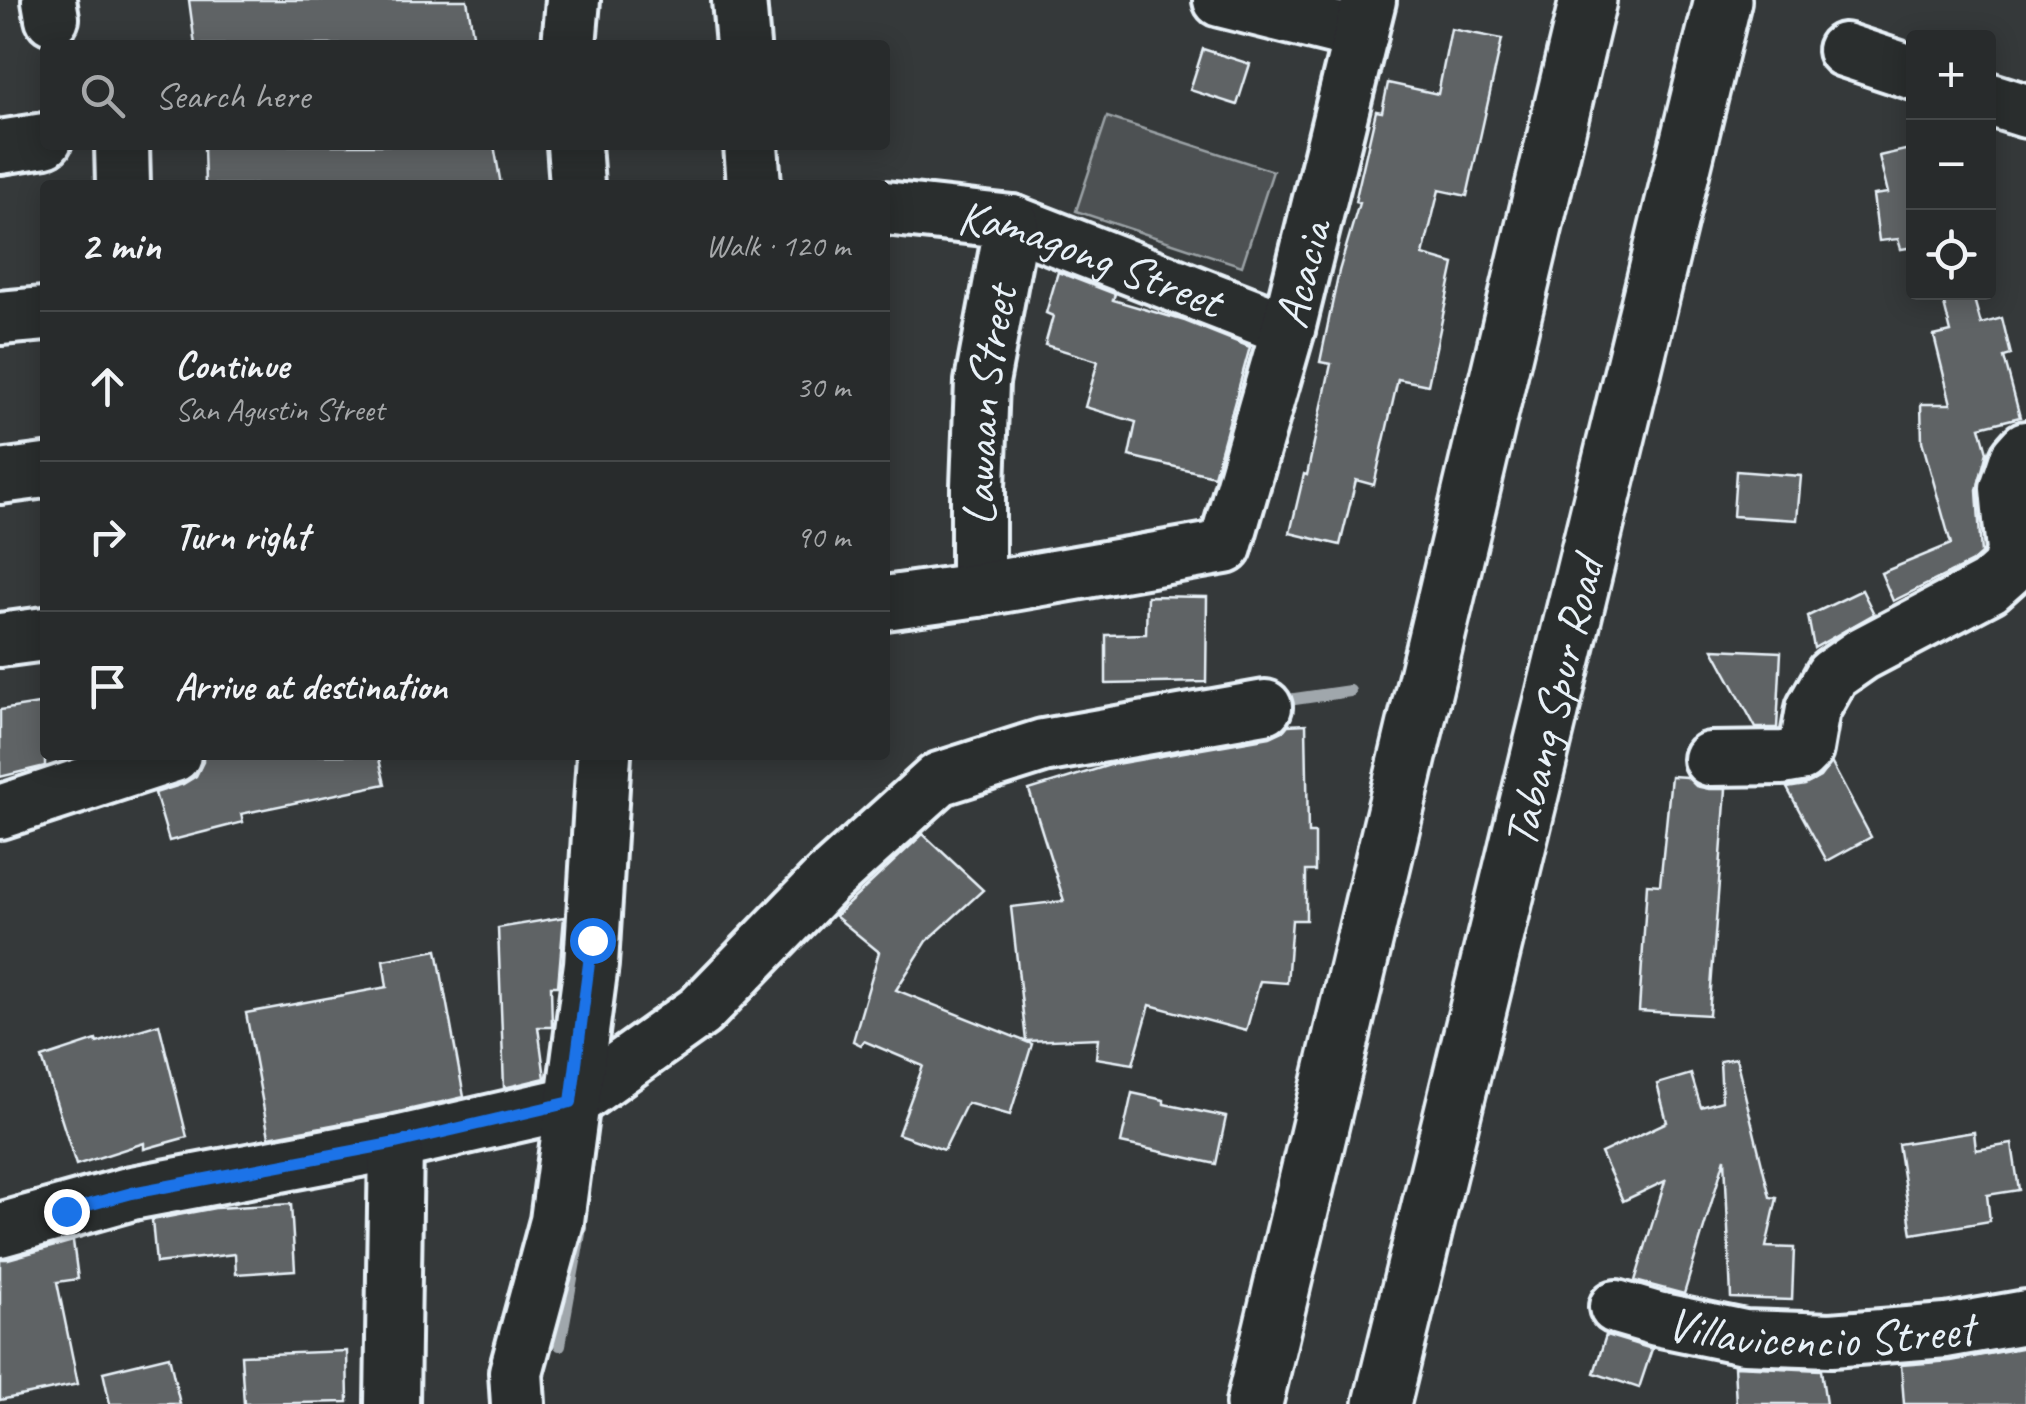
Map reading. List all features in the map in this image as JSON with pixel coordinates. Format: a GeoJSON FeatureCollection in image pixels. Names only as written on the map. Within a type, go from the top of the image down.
{"type":"FeatureCollection","features":[{"type":"Feature","properties":{"kind":"highway"},"geometry":{"type":"LineString","coordinates":[[1254,1404],[1588,0]]}},
{"type":"Feature","properties":{"kind":"highway","name":"Tabang Spur Road"},"geometry":{"type":"LineString","coordinates":[[1382,1404],[1723,0]]}},
{"type":"Feature","properties":{"kind":"street"},"geometry":{"type":"LineString","coordinates":[[569,40],[574,0]]}},
{"type":"Feature","properties":{"kind":"street"},"geometry":{"type":"LineString","coordinates":[[739,0],[743,40]]}},
{"type":"Feature","properties":{"kind":"street"},"geometry":{"type":"LineString","coordinates":[[1220,0],[1365,17]]}},
{"type":"Feature","properties":{"kind":"street","name":"Acacia"},"geometry":{"type":"LineString","coordinates":[[978,590],[1225,547],[1288,329],[1365,17]]}},
{"type":"Feature","properties":{"kind":"street"},"geometry":{"type":"LineString","coordinates":[[1844,50],[1906,70]]}},
{"type":"Feature","properties":{"kind":"street"},"geometry":{"type":"LineString","coordinates":[[1996,101],[2026,111]]}},
{"type":"Feature","properties":{"kind":"street"},"geometry":{"type":"LineString","coordinates":[[0,147],[40,141]]}},
{"type":"Feature","properties":{"kind":"street"},"geometry":{"type":"LineString","coordinates":[[122,150],[122,180]]}},
{"type":"Feature","properties":{"kind":"street"},"geometry":{"type":"LineString","coordinates":[[574,150],[577,180]]}},
{"type":"Feature","properties":{"kind":"street"},"geometry":{"type":"LineString","coordinates":[[751,150],[754,180]]}},
{"type":"Feature","properties":{"kind":"street","name":"Kamagong Street"},"geometry":{"type":"LineString","coordinates":[[890,209],[1012,222],[1288,329]]}},
{"type":"Feature","properties":{"kind":"street","name":"Lawaan Street"},"geometry":{"type":"LineString","coordinates":[[978,590],[982,382],[1012,222]]}},
{"type":"Feature","properties":{"kind":"street"},"geometry":{"type":"LineString","coordinates":[[0,318],[40,314]]}},
{"type":"Feature","properties":{"kind":"street"},"geometry":{"type":"LineString","coordinates":[[1710,760],[1800,755],[1806,749],[1812,709],[1832,675],[1862,654],[1988,587],[2008,570],[2012,551],[2008,488],[2017,458],[2026,448]]}},
{"type":"Feature","properties":{"kind":"street"},"geometry":{"type":"LineString","coordinates":[[0,477],[40,472]]}},
{"type":"Feature","properties":{"kind":"street"},"geometry":{"type":"LineString","coordinates":[[890,603],[978,590]]}},
{"type":"Feature","properties":{"kind":"street"},"geometry":{"type":"LineString","coordinates":[[0,640],[40,635]]}},
{"type":"Feature","properties":{"kind":"street"},"geometry":{"type":"LineString","coordinates":[[0,1230],[132,1193],[396,1143],[571,1102],[700,1011],[825,882],[939,779],[1043,746],[1265,707]]}},
{"type":"Feature","properties":{"kind":"street"},"geometry":{"type":"LineString","coordinates":[[0,812],[159,760]]}},
{"type":"Feature","properties":{"kind":"street"},"geometry":{"type":"LineString","coordinates":[[518,1404],[516,1372],[556,1221],[591,964],[604,760]]}},
{"type":"Feature","properties":{"kind":"street"},"geometry":{"type":"LineString","coordinates":[[392,1404],[396,1143]]}},
{"type":"Feature","properties":{"kind":"street","name":"Villavicencio Street"},"geometry":{"type":"LineString","coordinates":[[1616,1308],[1744,1337],[1831,1340],[1946,1331],[2026,1318]]}},
{"type":"Feature","properties":{"kind":"shaded area"},"geometry":{"type":"Polygon","coordinates":[[[1107,117],[1273,171],[1242,266],[1076,211],[1107,117]]]}},
{"type":"Feature","properties":{"kind":"building"},"geometry":{"type":"Polygon","coordinates":[[[189,0],[467,0],[474,40],[194,40],[189,0]]]}},
{"type":"Feature","properties":{"kind":"building"},"geometry":{"type":"Polygon","coordinates":[[[1451,29],[1502,39],[1467,196],[1439,190],[1423,255],[1454,264],[1428,385],[1398,379],[1374,485],[1356,480],[1340,545],[1290,533],[1331,364],[1320,362],[1339,271],[1359,203],[1355,202],[1376,111],[1382,112],[1388,83],[1438,94],[1451,29]]]}},
{"type":"Feature","properties":{"kind":"building"},"geometry":{"type":"Polygon","coordinates":[[[1203,49],[1250,64],[1237,105],[1190,90],[1203,49]]]}},
{"type":"Feature","properties":{"kind":"building"},"geometry":{"type":"Polygon","coordinates":[[[204,150],[495,150],[500,180],[205,180],[204,150]]]}},
{"type":"Feature","properties":{"kind":"building"},"geometry":{"type":"Polygon","coordinates":[[[1906,150],[1906,248],[1901,249],[1898,239],[1879,241],[1873,195],[1888,193],[1879,156],[1906,150]]]}},
{"type":"Feature","properties":{"kind":"building"},"geometry":{"type":"Polygon","coordinates":[[[1058,272],[1115,294],[1113,300],[1185,321],[1250,347],[1214,476],[1129,456],[1136,422],[1085,407],[1098,361],[1045,345],[1053,316],[1046,313],[1058,272]]]}},
{"type":"Feature","properties":{"kind":"building"},"geometry":{"type":"Polygon","coordinates":[[[1943,300],[1974,300],[1981,324],[2002,318],[2011,355],[2004,357],[2020,417],[1980,427],[1987,452],[1977,490],[1981,554],[1893,601],[1881,573],[1951,544],[1922,441],[1921,404],[1951,404],[1934,336],[1951,332],[1943,300]]]}},
{"type":"Feature","properties":{"kind":"building"},"geometry":{"type":"Polygon","coordinates":[[[1736,471],[1801,476],[1797,520],[1733,516],[1736,471]]]}},
{"type":"Feature","properties":{"kind":"building"},"geometry":{"type":"Polygon","coordinates":[[[1862,590],[1874,614],[1814,648],[1808,616],[1862,590]]]}},
{"type":"Feature","properties":{"kind":"building"},"geometry":{"type":"Polygon","coordinates":[[[1147,596],[1207,597],[1206,682],[1106,684],[1106,635],[1146,634],[1147,596]]]}},
{"type":"Feature","properties":{"kind":"building"},"geometry":{"type":"Polygon","coordinates":[[[1713,649],[1781,652],[1777,728],[1756,728],[1713,649]]]}},
{"type":"Feature","properties":{"kind":"building"},"geometry":{"type":"Polygon","coordinates":[[[40,704],[40,760],[45,760],[45,766],[0,777],[0,710],[40,704]]]}},
{"type":"Feature","properties":{"kind":"building"},"geometry":{"type":"Polygon","coordinates":[[[1306,724],[1308,833],[1315,833],[1315,871],[1306,871],[1306,920],[1292,920],[1287,983],[1260,981],[1246,1031],[1150,1005],[1133,1064],[1096,1058],[1098,1038],[1026,1041],[1011,907],[1064,901],[1029,790],[1110,765],[1270,737],[1288,725],[1306,724]]]}},
{"type":"Feature","properties":{"kind":"building"},"geometry":{"type":"Polygon","coordinates":[[[379,760],[385,784],[241,814],[243,822],[169,841],[155,793],[196,776],[203,762],[379,760]]]}},
{"type":"Feature","properties":{"kind":"building"},"geometry":{"type":"Polygon","coordinates":[[[1831,762],[1871,837],[1827,861],[1787,788],[1820,777],[1831,762]]]}},
{"type":"Feature","properties":{"kind":"building"},"geometry":{"type":"Polygon","coordinates":[[[1671,776],[1687,777],[1696,786],[1726,789],[1709,1015],[1639,1011],[1647,884],[1660,885],[1671,776]]]}},
{"type":"Feature","properties":{"kind":"building"},"geometry":{"type":"Polygon","coordinates":[[[923,834],[983,890],[927,941],[896,990],[1032,1044],[1010,1115],[967,1103],[944,1150],[898,1134],[923,1066],[864,1041],[861,1045],[853,1041],[879,952],[835,916],[923,834]]]}},
{"type":"Feature","properties":{"kind":"building"},"geometry":{"type":"Polygon","coordinates":[[[564,917],[558,986],[551,986],[552,1027],[538,1027],[545,1078],[504,1088],[498,928],[564,917]]]}},
{"type":"Feature","properties":{"kind":"building"},"geometry":{"type":"Polygon","coordinates":[[[437,950],[464,1097],[269,1137],[246,1013],[387,987],[383,960],[437,950]]]}},
{"type":"Feature","properties":{"kind":"building"},"geometry":{"type":"Polygon","coordinates":[[[159,1024],[187,1137],[144,1149],[144,1143],[76,1165],[42,1058],[159,1024]]]}},
{"type":"Feature","properties":{"kind":"building"},"geometry":{"type":"Polygon","coordinates":[[[1736,1058],[1770,1197],[1777,1198],[1766,1247],[1794,1248],[1792,1300],[1731,1298],[1725,1158],[1684,1294],[1635,1281],[1665,1181],[1623,1201],[1601,1153],[1667,1122],[1657,1084],[1691,1074],[1701,1107],[1722,1101],[1720,1061],[1736,1058]]]}},
{"type":"Feature","properties":{"kind":"building"},"geometry":{"type":"Polygon","coordinates":[[[1132,1093],[1226,1117],[1216,1164],[1121,1143],[1132,1093]]]}},
{"type":"Feature","properties":{"kind":"building"},"geometry":{"type":"Polygon","coordinates":[[[1974,1132],[1976,1150],[2012,1144],[2019,1190],[1987,1195],[1990,1221],[1912,1234],[1898,1144],[1974,1132]]]}},
{"type":"Feature","properties":{"kind":"building"},"geometry":{"type":"Polygon","coordinates":[[[291,1204],[295,1270],[236,1274],[235,1254],[156,1263],[152,1220],[215,1208],[291,1204]]]}},
{"type":"Feature","properties":{"kind":"building"},"geometry":{"type":"Polygon","coordinates":[[[73,1241],[78,1279],[57,1282],[78,1384],[0,1400],[0,1259],[73,1241]]]}},
{"type":"Feature","properties":{"kind":"building"},"geometry":{"type":"Polygon","coordinates":[[[1606,1335],[1652,1349],[1639,1388],[1594,1373],[1606,1335]]]}},
{"type":"Feature","properties":{"kind":"building"},"geometry":{"type":"Polygon","coordinates":[[[2026,1347],[2026,1404],[1904,1404],[1901,1365],[1951,1361],[2026,1347]]]}},
{"type":"Feature","properties":{"kind":"building"},"geometry":{"type":"Polygon","coordinates":[[[347,1351],[348,1402],[244,1404],[241,1355],[347,1351]]]}},
{"type":"Feature","properties":{"kind":"building"},"geometry":{"type":"Polygon","coordinates":[[[169,1356],[180,1404],[110,1404],[103,1372],[169,1356]]]}},
{"type":"Feature","properties":{"kind":"building"},"geometry":{"type":"Polygon","coordinates":[[[1734,1366],[1821,1370],[1826,1404],[1736,1404],[1734,1366]]]}},
{"type":"Feature","properties":{"kind":"waterway"},"geometry":{"type":"LineString","coordinates":[[1274,702],[1350,691]]}},
{"type":"Feature","properties":{"kind":"waterway"},"geometry":{"type":"LineString","coordinates":[[560,1345],[581,1228]]}},
{"type":"Feature","properties":{"kind":"route"},"geometry":{"type":"LineString","coordinates":[[66,1211],[132,1193],[396,1143],[571,1102],[592,940]]}}]}
